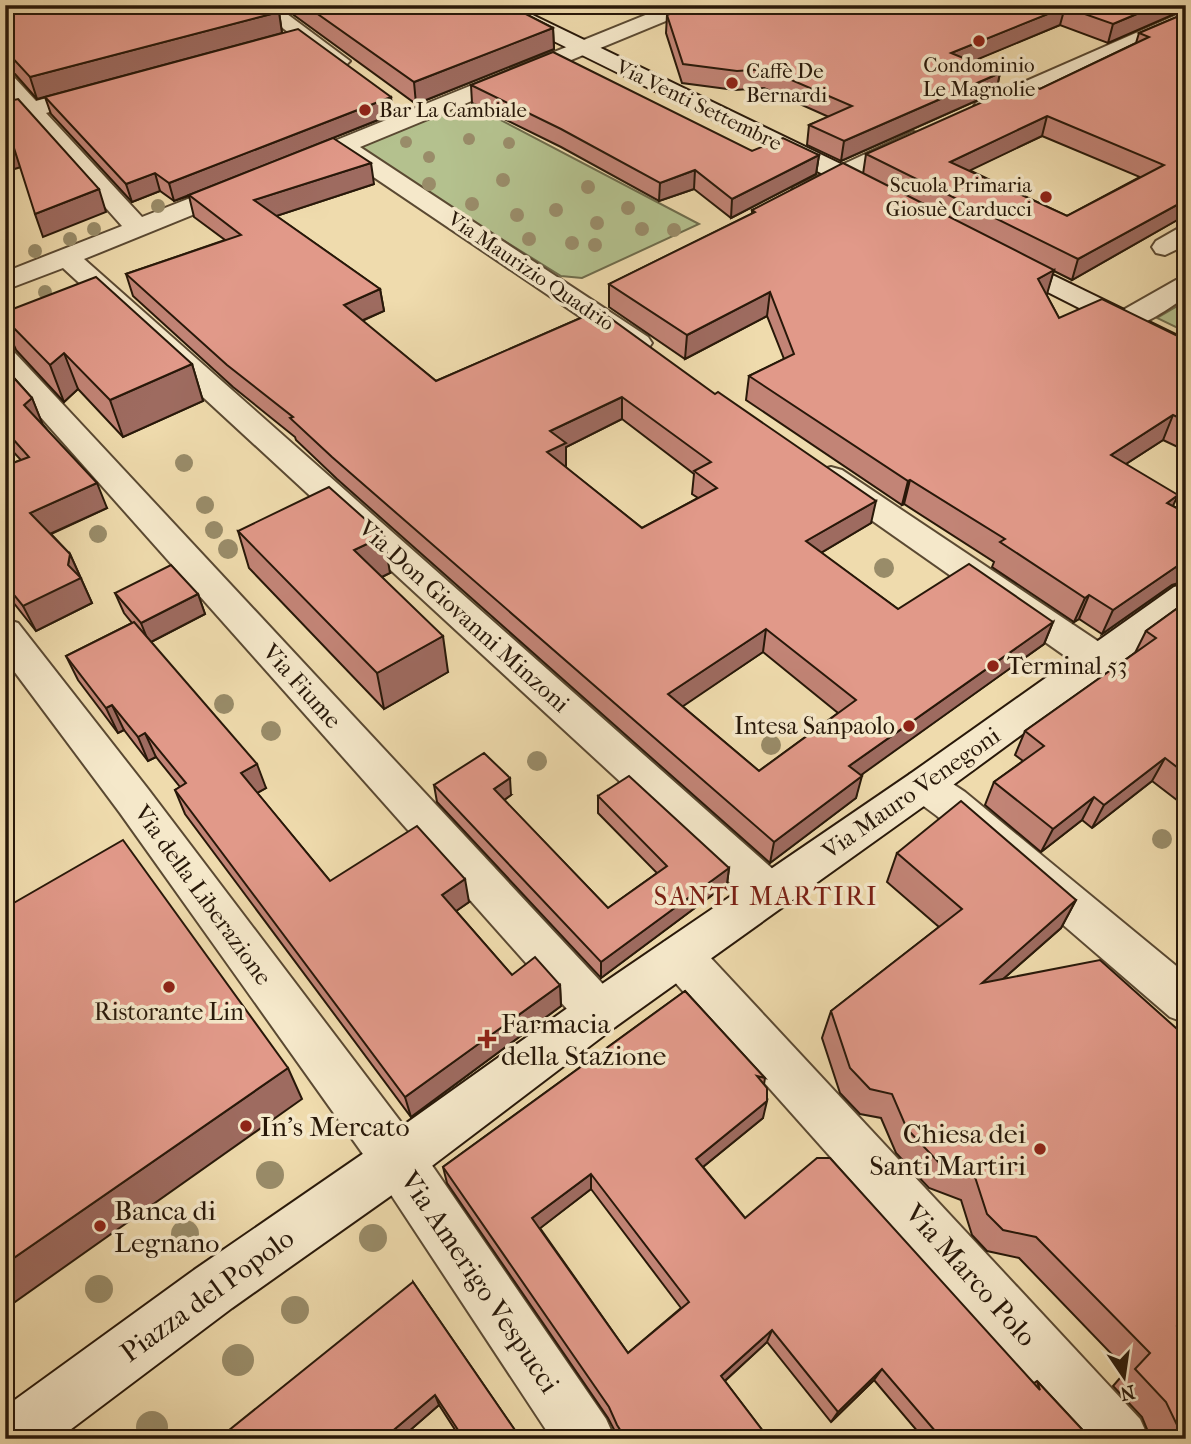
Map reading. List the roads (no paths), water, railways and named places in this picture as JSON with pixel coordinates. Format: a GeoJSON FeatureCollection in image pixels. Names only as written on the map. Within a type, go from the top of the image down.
{"type":"FeatureCollection","features":[{"type":"Feature","properties":{"kind":"street"},"geometry":{"type":"LineString","coordinates":[[262,5],[294,39],[359,77]]}},
{"type":"Feature","properties":{"kind":"street","name":"Via Venti Settembre"},"geometry":{"type":"LineString","coordinates":[[496,5],[840,173],[895,204]]}},
{"type":"Feature","properties":{"kind":"street"},"geometry":{"type":"LineString","coordinates":[[306,161],[688,5]]}},
{"type":"Feature","properties":{"kind":"street"},"geometry":{"type":"LineString","coordinates":[[967,116],[1186,17]]}},
{"type":"Feature","properties":{"kind":"street"},"geometry":{"type":"LineString","coordinates":[[5,81],[138,228]]}},
{"type":"Feature","properties":{"kind":"street"},"geometry":{"type":"LineString","coordinates":[[5,117],[123,84]]}},
{"type":"Feature","properties":{"kind":"street"},"geometry":{"type":"LineString","coordinates":[[393,101],[414,116]]}},
{"type":"Feature","properties":{"kind":"street"},"geometry":{"type":"LineString","coordinates":[[778,205],[928,132]]}},
{"type":"Feature","properties":{"kind":"street","name":"Via Maurizio Quadrio"},"geometry":{"type":"LineString","coordinates":[[343,146],[589,297],[658,357]]}},
{"type":"Feature","properties":{"kind":"street"},"geometry":{"type":"LineString","coordinates":[[5,282],[267,176]]}},
{"type":"Feature","properties":{"kind":"street"},"geometry":{"type":"LineString","coordinates":[[990,252],[1186,351]]}},
{"type":"Feature","properties":{"kind":"street","name":"Via Don Giovanni Minzoni"},"geometry":{"type":"LineString","coordinates":[[66,257],[769,892]]}},
{"type":"Feature","properties":{"kind":"street"},"geometry":{"type":"LineString","coordinates":[[1126,320],[1186,286]]}},
{"type":"Feature","properties":{"kind":"street","name":"Via Fiume"},"geometry":{"type":"LineString","coordinates":[[5,359],[599,1013]]}},
{"type":"Feature","properties":{"kind":"street"},"geometry":{"type":"LineString","coordinates":[[807,460],[1098,660]]}},
{"type":"Feature","properties":{"kind":"street","name":"Via Mauro Venegoni"},"geometry":{"type":"LineString","coordinates":[[398,1160],[599,1013],[925,785],[1186,596]]}},
{"type":"Feature","properties":{"kind":"street","name":"Via della Liberazione"},"geometry":{"type":"LineString","coordinates":[[5,632],[134,801],[398,1160]]}},
{"type":"Feature","properties":{"kind":"street"},"geometry":{"type":"LineString","coordinates":[[925,785],[1186,1002]]}},
{"type":"Feature","properties":{"kind":"street","name":"Via Marco Polo"},"geometry":{"type":"LineString","coordinates":[[680,956],[1120,1439]]}},
{"type":"Feature","properties":{"kind":"street","name":"Piazza del Popolo"},"geometry":{"type":"LineString","coordinates":[[11,1434],[398,1160]]}},
{"type":"Feature","properties":{"kind":"street","name":"Via Amerigo Vespucci"},"geometry":{"type":"LineString","coordinates":[[398,1160],[586,1439]]}},
{"type":"Feature","properties":{"kind":"place","name":"Condominio Le Magnolie"},"geometry":{"type":"Point","coordinates":[979,41]}},
{"type":"Feature","properties":{"kind":"place","name":"Caffè De Bernardi"},"geometry":{"type":"Point","coordinates":[732,83]}},
{"type":"Feature","properties":{"kind":"place","name":"Bar La Cambiale"},"geometry":{"type":"Point","coordinates":[365,110]}},
{"type":"Feature","properties":{"kind":"place","name":"Scuola Primaria Giosuè Carducci"},"geometry":{"type":"Point","coordinates":[1046,197]}},
{"type":"Feature","properties":{"kind":"place","name":"Terminal 53"},"geometry":{"type":"Point","coordinates":[993,666]}},
{"type":"Feature","properties":{"kind":"place","name":"Intesa Sanpaolo"},"geometry":{"type":"Point","coordinates":[909,726]}},
{"type":"Feature","properties":{"kind":"place","name":"Ristorante Lin"},"geometry":{"type":"Point","coordinates":[169,987]}},
{"type":"Feature","properties":{"kind":"place","name":"Farmacia della Stazione"},"geometry":{"type":"Point","coordinates":[487,1039]}},
{"type":"Feature","properties":{"kind":"place","name":"In's Mercato"},"geometry":{"type":"Point","coordinates":[246,1126]}},
{"type":"Feature","properties":{"kind":"place","name":"Chiesa dei Santi Martiri"},"geometry":{"type":"Point","coordinates":[1040,1149]}},
{"type":"Feature","properties":{"kind":"place","name":"Banca di Legnano"},"geometry":{"type":"Point","coordinates":[100,1226]}},
{"type":"Feature","properties":{"kind":"district","name":"SANTI MARTIRI"},"geometry":{"type":"Point","coordinates":[766,896]}}]}
